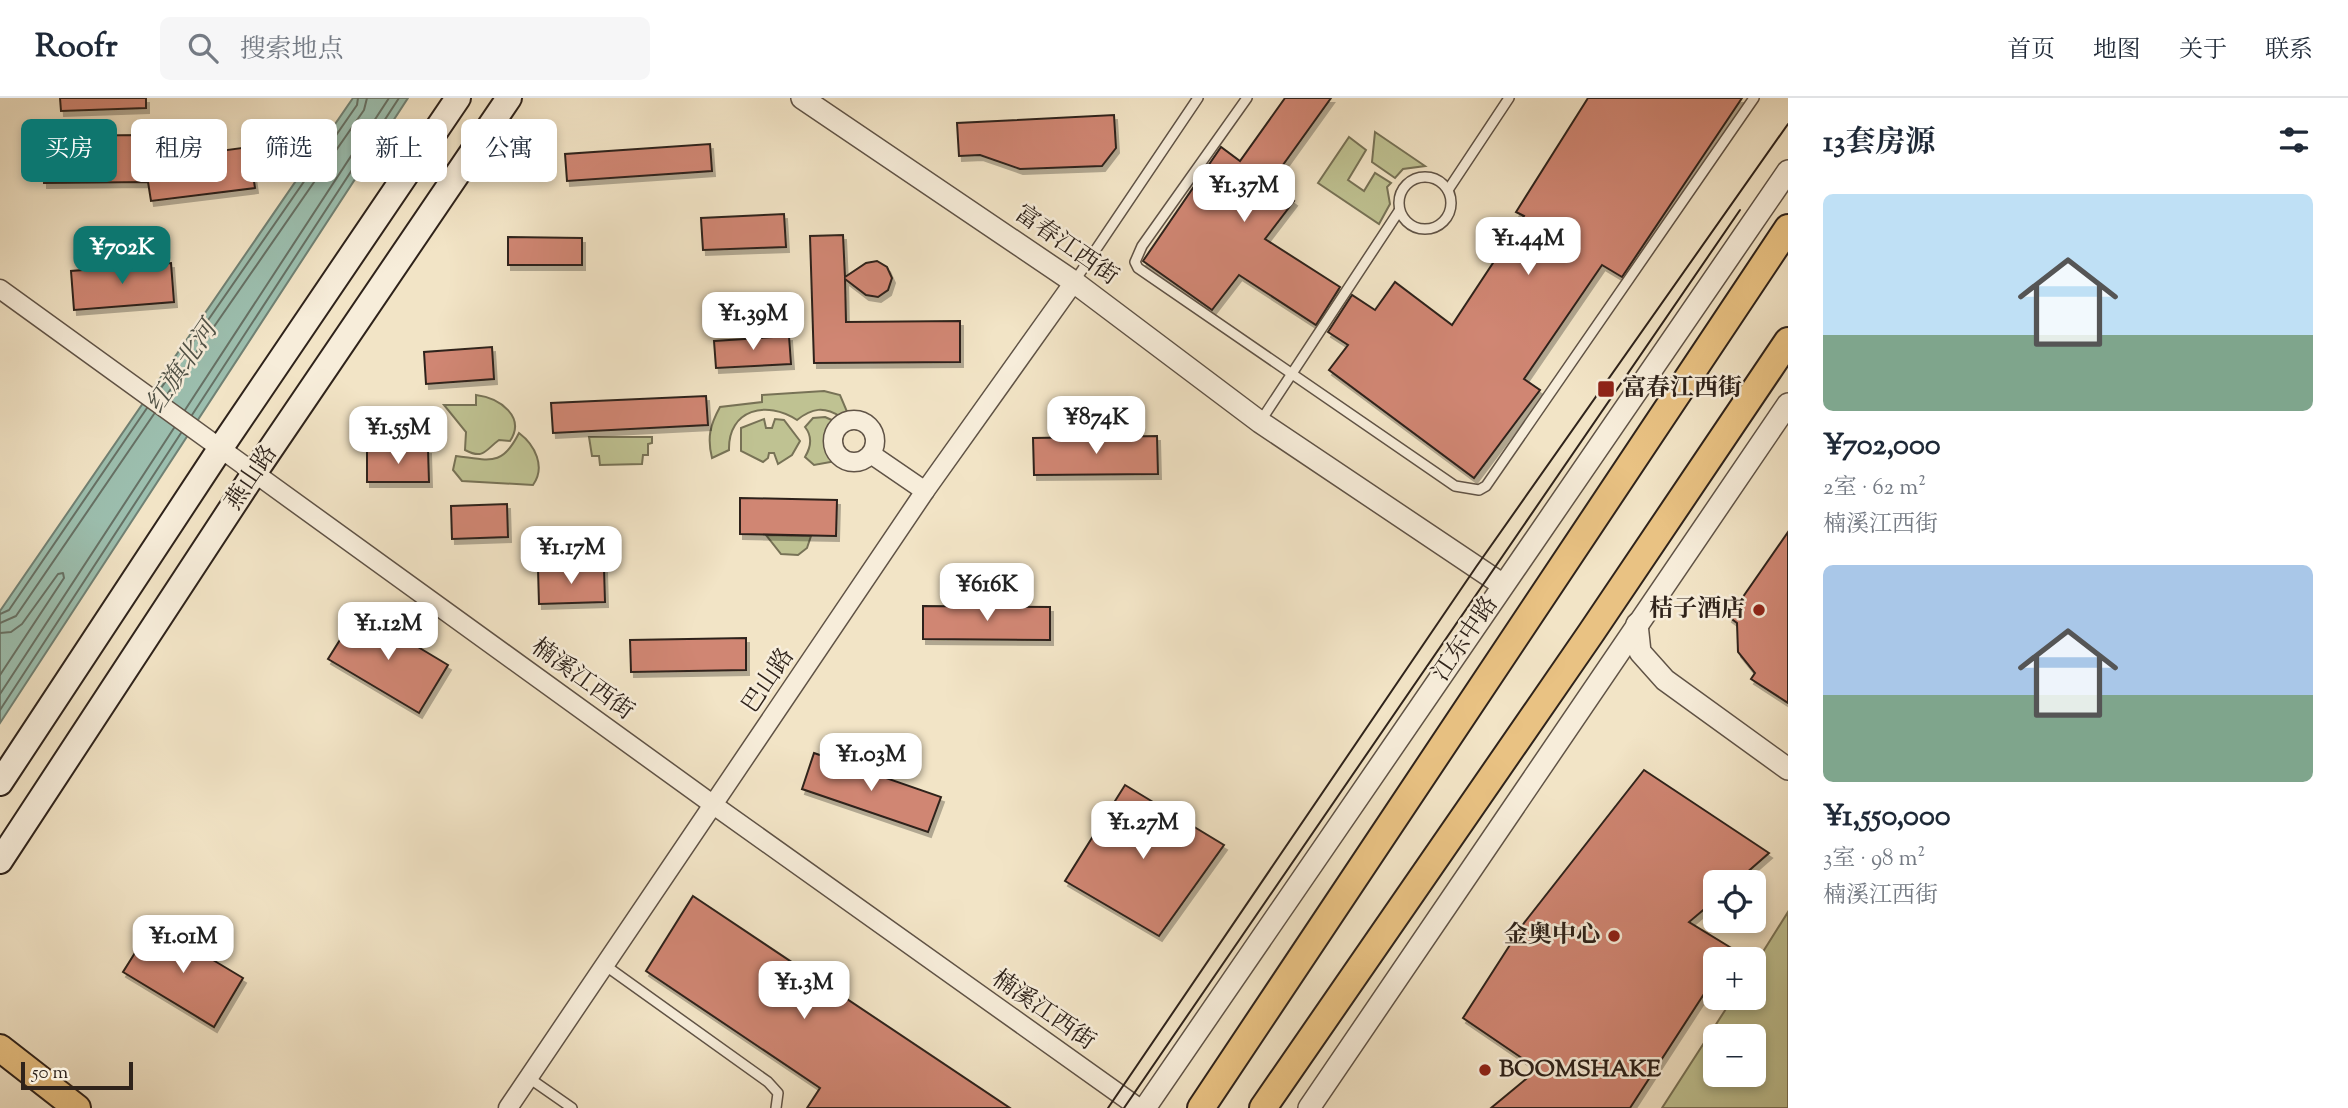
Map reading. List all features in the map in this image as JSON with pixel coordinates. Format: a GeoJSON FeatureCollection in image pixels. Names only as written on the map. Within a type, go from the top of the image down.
{"type":"FeatureCollection","features":[{"type":"Feature","properties":{"kind":"main road","name":"燕山路"},"geometry":{"type":"LineString","coordinates":[[0,783],[220,449],[458,98]]}},
{"type":"Feature","properties":{"kind":"main road","name":"燕山路"},"geometry":{"type":"LineString","coordinates":[[0,860],[254,474],[509,98]]}},
{"type":"Feature","properties":{"kind":"main road","name":"江东中路"},"geometry":{"type":"LineString","coordinates":[[1200,1108],[1788,228]]}},
{"type":"Feature","properties":{"kind":"main road"},"geometry":{"type":"LineString","coordinates":[[1263,1108],[1591,633],[1788,341]]}},
{"type":"Feature","properties":{"kind":"main road"},"geometry":{"type":"LineString","coordinates":[[0,1048],[77,1108]]}},
{"type":"Feature","properties":{"kind":"street","name":"富春江西街"},"geometry":{"type":"LineString","coordinates":[[802,98],[1074,282],[1260,422],[1503,585]]}},
{"type":"Feature","properties":{"kind":"street","name":"江东中路"},"geometry":{"type":"LineString","coordinates":[[1145,1108],[1788,171]]}},
{"type":"Feature","properties":{"kind":"street","name":"巴山路"},"geometry":{"type":"LineString","coordinates":[[508,1108],[715,806],[925,491],[1074,282]]}},
{"type":"Feature","properties":{"kind":"street","name":"楠溪江西街"},"geometry":{"type":"LineString","coordinates":[[0,289],[715,806],[1139,1108]]}},
{"type":"Feature","properties":{"kind":"street"},"geometry":{"type":"LineString","coordinates":[[1309,1108],[1788,404]]}},
{"type":"Feature","properties":{"kind":"street"},"geometry":{"type":"LineString","coordinates":[[871,454],[925,491]]}},
{"type":"Feature","properties":{"kind":"street"},"geometry":{"type":"LineString","coordinates":[[1637,624],[1640,652],[1665,680],[1788,769]]}},
{"type":"Feature","properties":{"kind":"lane"},"geometry":{"type":"LineString","coordinates":[[1074,282],[1198,98]]}},
{"type":"Feature","properties":{"kind":"lane"},"geometry":{"type":"LineString","coordinates":[[1247,98],[1142,246],[1135,262],[1138,268],[1455,486],[1479,490],[1486,486],[1754,98]]}},
{"type":"Feature","properties":{"kind":"lane"},"geometry":{"type":"LineString","coordinates":[[1448,190],[1509,98]]}},
{"type":"Feature","properties":{"kind":"lane"},"geometry":{"type":"LineString","coordinates":[[1418,178],[1435,179],[1448,190],[1451,198],[1449,216],[1435,228],[1418,229],[1409,225],[1399,211],[1398,203],[1404,187],[1418,178]]}},
{"type":"Feature","properties":{"kind":"lane"},"geometry":{"type":"LineString","coordinates":[[1260,422],[1399,211]]}},
{"type":"Feature","properties":{"kind":"lane"},"geometry":{"type":"LineString","coordinates":[[606,966],[768,1082],[778,1093],[776,1108]]}},
{"type":"Feature","properties":{"kind":"lane"},"geometry":{"type":"LineString","coordinates":[[529,1078],[572,1108]]}},
{"type":"Feature","properties":{"kind":"shaded area"},"geometry":{"type":"Polygon","coordinates":[[[1375,132],[1425,166],[1403,169],[1395,178],[1372,162],[1375,132]]]}},
{"type":"Feature","properties":{"kind":"shaded area"},"geometry":{"type":"Polygon","coordinates":[[[1349,137],[1366,150],[1348,180],[1364,191],[1375,173],[1391,183],[1387,187],[1390,204],[1379,224],[1318,183],[1349,137]]]}},
{"type":"Feature","properties":{"kind":"shaded area"},"geometry":{"type":"Polygon","coordinates":[[[824,391],[840,395],[848,414],[841,417],[829,411],[818,410],[797,420],[774,410],[751,412],[735,425],[730,436],[729,450],[712,458],[710,432],[720,407],[762,402],[762,395],[824,391]]]}},
{"type":"Feature","properties":{"kind":"shaded area"},"geometry":{"type":"Polygon","coordinates":[[[476,395],[502,405],[513,417],[515,424],[510,441],[499,440],[480,454],[465,450],[466,432],[444,405],[476,405],[476,395]]]}},
{"type":"Feature","properties":{"kind":"shaded area"},"geometry":{"type":"Polygon","coordinates":[[[825,417],[834,421],[829,427],[826,445],[836,461],[814,465],[805,457],[810,442],[805,427],[813,418],[825,417]]]}},
{"type":"Feature","properties":{"kind":"shaded area"},"geometry":{"type":"Polygon","coordinates":[[[764,419],[766,428],[772,428],[775,419],[784,420],[800,441],[792,455],[778,464],[774,453],[769,453],[763,462],[741,451],[741,428],[764,419]]]}},
{"type":"Feature","properties":{"kind":"shaded area"},"geometry":{"type":"Polygon","coordinates":[[[519,433],[534,450],[539,464],[533,485],[462,481],[453,470],[456,456],[494,459],[501,456],[507,452],[519,433]]]}},
{"type":"Feature","properties":{"kind":"shaded area"},"geometry":{"type":"Polygon","coordinates":[[[589,437],[652,437],[652,443],[648,444],[648,455],[643,455],[642,464],[600,465],[599,456],[592,456],[589,437]]]}},
{"type":"Feature","properties":{"kind":"shaded area"},"geometry":{"type":"Polygon","coordinates":[[[766,535],[811,536],[807,548],[798,555],[781,554],[766,535]]]}},
{"type":"Feature","properties":{"kind":"shaded area"},"geometry":{"type":"Polygon","coordinates":[[[1788,912],[1788,1108],[1662,1108],[1703,1044],[1703,1087],[1766,1087],[1766,1024],[1716,1024],[1725,1010],[1766,1010],[1766,947],[1788,912]]]}},
{"type":"Feature","properties":{"kind":"water","name":"红旗北河"},"geometry":{"type":"Polygon","coordinates":[[[353,98],[408,98],[394,119],[351,119],[351,182],[353,182],[0,723],[0,611],[295,182],[337,182],[337,121],[353,98]]]}},
{"type":"Feature","properties":{"kind":"building"},"geometry":{"type":"Polygon","coordinates":[[[60,98],[146,98],[146,108],[61,111],[60,98]]]}},
{"type":"Feature","properties":{"kind":"building"},"geometry":{"type":"Polygon","coordinates":[[[1285,98],[1331,98],[1270,183],[1294,201],[1265,239],[1340,287],[1316,325],[1239,275],[1212,310],[1143,261],[1221,147],[1240,161],[1285,98]]]}},
{"type":"Feature","properties":{"kind":"building"},"geometry":{"type":"Polygon","coordinates":[[[1588,98],[1742,98],[1622,277],[1602,265],[1524,379],[1540,390],[1474,478],[1329,370],[1348,345],[1328,332],[1352,295],[1375,310],[1395,282],[1452,325],[1524,216],[1516,212],[1588,98]]]}},
{"type":"Feature","properties":{"kind":"building"},"geometry":{"type":"Polygon","coordinates":[[[1114,115],[1116,148],[1102,166],[1020,169],[980,155],[959,156],[957,123],[1114,115]]]}},
{"type":"Feature","properties":{"kind":"building"},"geometry":{"type":"Polygon","coordinates":[[[117,135],[131,135],[131,182],[148,182],[44,183],[117,182],[117,135]]]}},
{"type":"Feature","properties":{"kind":"building"},"geometry":{"type":"Polygon","coordinates":[[[710,144],[712,171],[567,181],[565,154],[710,144]]]}},
{"type":"Feature","properties":{"kind":"building"},"geometry":{"type":"Polygon","coordinates":[[[241,148],[241,182],[254,182],[255,188],[151,201],[148,182],[227,182],[227,150],[241,148]]]}},
{"type":"Feature","properties":{"kind":"building"},"geometry":{"type":"Polygon","coordinates":[[[784,214],[786,247],[703,250],[701,218],[784,214]]]}},
{"type":"Feature","properties":{"kind":"building"},"geometry":{"type":"Polygon","coordinates":[[[843,235],[845,277],[866,263],[877,261],[887,267],[892,278],[888,290],[878,297],[866,295],[845,279],[846,322],[960,321],[960,362],[814,363],[810,236],[843,235]]]}},
{"type":"Feature","properties":{"kind":"building"},"geometry":{"type":"Polygon","coordinates":[[[508,237],[582,238],[582,265],[508,265],[508,237]]]}},
{"type":"Feature","properties":{"kind":"building"},"geometry":{"type":"Polygon","coordinates":[[[171,263],[174,302],[74,310],[71,271],[171,263]]]}},
{"type":"Feature","properties":{"kind":"building"},"geometry":{"type":"Polygon","coordinates":[[[789,336],[791,364],[716,368],[714,341],[789,336]]]}},
{"type":"Feature","properties":{"kind":"building"},"geometry":{"type":"Polygon","coordinates":[[[492,347],[494,379],[426,384],[424,352],[492,347]]]}},
{"type":"Feature","properties":{"kind":"building"},"geometry":{"type":"Polygon","coordinates":[[[706,396],[708,425],[553,433],[551,403],[706,396]]]}},
{"type":"Feature","properties":{"kind":"building"},"geometry":{"type":"Polygon","coordinates":[[[1157,436],[1158,474],[1034,475],[1033,438],[1157,436]]]}},
{"type":"Feature","properties":{"kind":"building"},"geometry":{"type":"Polygon","coordinates":[[[428,449],[429,482],[367,482],[367,450],[428,449]]]}},
{"type":"Feature","properties":{"kind":"building"},"geometry":{"type":"Polygon","coordinates":[[[740,498],[837,500],[836,536],[740,534],[740,498]]]}},
{"type":"Feature","properties":{"kind":"building"},"geometry":{"type":"Polygon","coordinates":[[[507,504],[508,537],[452,539],[451,506],[507,504]]]}},
{"type":"Feature","properties":{"kind":"building"},"geometry":{"type":"Polygon","coordinates":[[[1788,532],[1788,703],[1751,679],[1755,673],[1738,652],[1737,623],[1729,617],[1788,532]]]}},
{"type":"Feature","properties":{"kind":"building"},"geometry":{"type":"Polygon","coordinates":[[[604,568],[605,602],[539,604],[538,569],[604,568]]]}},
{"type":"Feature","properties":{"kind":"building"},"geometry":{"type":"Polygon","coordinates":[[[923,606],[1050,607],[1050,640],[923,639],[923,606]]]}},
{"type":"Feature","properties":{"kind":"building"},"geometry":{"type":"Polygon","coordinates":[[[358,611],[448,665],[419,713],[328,659],[358,611]]]}},
{"type":"Feature","properties":{"kind":"building"},"geometry":{"type":"Polygon","coordinates":[[[746,638],[746,670],[631,672],[630,640],[746,638]]]}},
{"type":"Feature","properties":{"kind":"building"},"geometry":{"type":"Polygon","coordinates":[[[814,753],[941,797],[928,832],[802,789],[814,753]]]}},
{"type":"Feature","properties":{"kind":"building","name":"金奥中心"},"geometry":{"type":"Polygon","coordinates":[[[1644,770],[1769,853],[1750,870],[1703,870],[1703,910],[1689,922],[1730,947],[1703,947],[1703,995],[1630,1108],[1491,1108],[1538,1069],[1463,1018],[1524,923],[1644,770]]]}},
{"type":"Feature","properties":{"kind":"building"},"geometry":{"type":"Polygon","coordinates":[[[1125,785],[1224,845],[1159,936],[1065,881],[1125,785]]]}},
{"type":"Feature","properties":{"kind":"building"},"geometry":{"type":"Polygon","coordinates":[[[693,896],[1010,1108],[807,1108],[820,1088],[646,971],[693,896]]]}},
{"type":"Feature","properties":{"kind":"building"},"geometry":{"type":"Polygon","coordinates":[[[153,924],[243,978],[214,1027],[123,972],[153,924]]]}},
{"type":"Feature","properties":{"kind":"tram line"},"geometry":{"type":"LineString","coordinates":[[1108,1108],[1476,567],[1788,124]]}},
{"type":"Feature","properties":{"kind":"tram line"},"geometry":{"type":"LineString","coordinates":[[1124,1108],[1740,210]]}},
{"type":"Feature","properties":{"kind":"place","name":"富春江西街"},"geometry":{"type":"Point","coordinates":[1606,389]}},
{"type":"Feature","properties":{"kind":"place","name":"桔子酒店"},"geometry":{"type":"Point","coordinates":[1759,610]}},
{"type":"Feature","properties":{"kind":"place","name":"金奥中心"},"geometry":{"type":"Point","coordinates":[1614,936]}},
{"type":"Feature","properties":{"kind":"place","name":"BOOMSHAKE"},"geometry":{"type":"Point","coordinates":[1485,1070]}}]}
